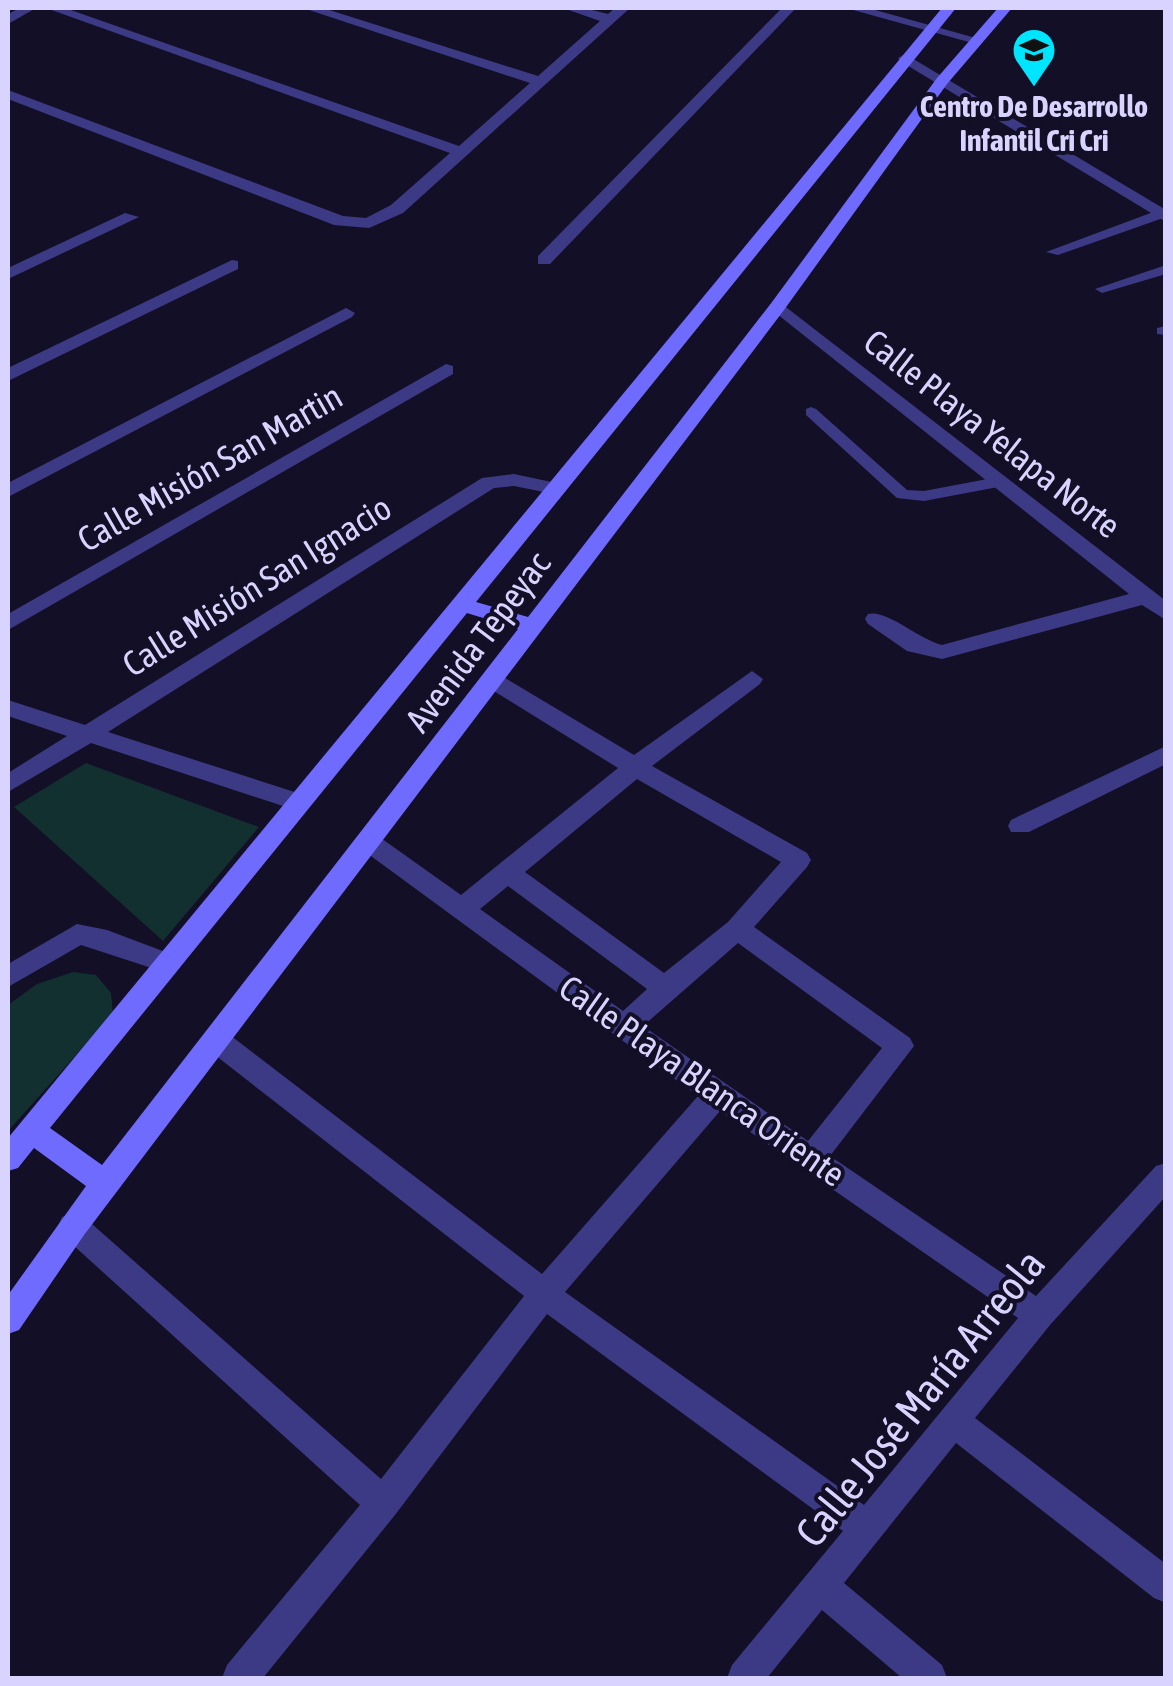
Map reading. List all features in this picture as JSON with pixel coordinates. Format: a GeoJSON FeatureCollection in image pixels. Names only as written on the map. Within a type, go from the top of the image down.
{"type":"FeatureCollection","features":[{"type":"Feature","properties":{"kind":"street"},"geometry":{"type":"LineString","coordinates":[[8,20],[28,8]]}},
{"type":"Feature","properties":{"kind":"street"},"geometry":{"type":"LineString","coordinates":[[52,8],[461,152]]}},
{"type":"Feature","properties":{"kind":"street"},"geometry":{"type":"LineString","coordinates":[[310,8],[540,81]]}},
{"type":"Feature","properties":{"kind":"street"},"geometry":{"type":"LineString","coordinates":[[570,8],[616,13]]}},
{"type":"Feature","properties":{"kind":"street"},"geometry":{"type":"LineString","coordinates":[[544,260],[789,8]]}},
{"type":"Feature","properties":{"kind":"street"},"geometry":{"type":"LineString","coordinates":[[853,8],[976,40]]}},
{"type":"Feature","properties":{"kind":"street","name":"Avenida Tepeyac"},"geometry":{"type":"LineString","coordinates":[[8,1159],[949,8]]}},
{"type":"Feature","properties":{"kind":"street","name":"Avenida Tepeyac"},"geometry":{"type":"LineString","coordinates":[[8,1320],[73,1226],[778,306],[942,81],[1005,8]]}},
{"type":"Feature","properties":{"kind":"street"},"geometry":{"type":"LineString","coordinates":[[8,94],[340,221],[369,223],[385,218],[616,13]]}},
{"type":"Feature","properties":{"kind":"street"},"geometry":{"type":"LineString","coordinates":[[905,58],[1163,216]]}},
{"type":"Feature","properties":{"kind":"street"},"geometry":{"type":"LineString","coordinates":[[8,274],[131,218]]}},
{"type":"Feature","properties":{"kind":"street"},"geometry":{"type":"LineString","coordinates":[[8,375],[232,266]]}},
{"type":"Feature","properties":{"kind":"street","name":"Calle Playa Yelapa Norte"},"geometry":{"type":"LineString","coordinates":[[778,306],[1166,613]]}},
{"type":"Feature","properties":{"kind":"street"},"geometry":{"type":"LineString","coordinates":[[8,491],[346,313]]}},
{"type":"Feature","properties":{"kind":"street","name":"Calle Misión San Martin"},"geometry":{"type":"LineString","coordinates":[[8,623],[446,370]]}},
{"type":"Feature","properties":{"kind":"street","name":"Calle Misión San Ignacio"},"geometry":{"type":"LineString","coordinates":[[8,784],[489,482],[514,480],[554,488]]}},
{"type":"Feature","properties":{"kind":"street"},"geometry":{"type":"LineString","coordinates":[[876,619],[915,646],[942,652],[1145,597]]}},
{"type":"Feature","properties":{"kind":"street"},"geometry":{"type":"LineString","coordinates":[[460,604],[534,626]]}},
{"type":"Feature","properties":{"kind":"street"},"geometry":{"type":"LineString","coordinates":[[462,909],[635,767],[752,679]]}},
{"type":"Feature","properties":{"kind":"street"},"geometry":{"type":"LineString","coordinates":[[492,680],[798,860],[736,929],[624,1027]]}},
{"type":"Feature","properties":{"kind":"street"},"geometry":{"type":"LineString","coordinates":[[8,708],[298,802]]}},
{"type":"Feature","properties":{"kind":"street"},"geometry":{"type":"LineString","coordinates":[[1020,826],[1166,754]]}},
{"type":"Feature","properties":{"kind":"street","name":"Calle Playa Blanca Oriente"},"geometry":{"type":"LineString","coordinates":[[369,842],[716,1094],[1039,1315]]}},
{"type":"Feature","properties":{"kind":"street"},"geometry":{"type":"LineString","coordinates":[[507,872],[666,988]]}},
{"type":"Feature","properties":{"kind":"street"},"geometry":{"type":"LineString","coordinates":[[736,929],[900,1046],[811,1158]]}},
{"type":"Feature","properties":{"kind":"street"},"geometry":{"type":"LineString","coordinates":[[8,977],[76,934],[98,936],[167,963]]}},
{"type":"Feature","properties":{"kind":"street"},"geometry":{"type":"LineString","coordinates":[[216,1040],[544,1294],[866,1528]]}},
{"type":"Feature","properties":{"kind":"street"},"geometry":{"type":"LineString","coordinates":[[240,1678],[383,1503],[544,1294],[716,1094]]}},
{"type":"Feature","properties":{"kind":"street"},"geometry":{"type":"LineString","coordinates":[[31,1130],[106,1184]]}},
{"type":"Feature","properties":{"kind":"street","name":"Calle José María Arreola"},"geometry":{"type":"LineString","coordinates":[[745,1678],[1039,1315],[1166,1176]]}},
{"type":"Feature","properties":{"kind":"street"},"geometry":{"type":"LineString","coordinates":[[73,1226],[383,1503]]}},
{"type":"Feature","properties":{"kind":"street"},"geometry":{"type":"LineString","coordinates":[[954,1421],[1166,1586]]}},
{"type":"Feature","properties":{"kind":"street"},"geometry":{"type":"LineString","coordinates":[[820,1586],[929,1678]]}},
{"type":"Feature","properties":{"kind":"lane"},"geometry":{"type":"LineString","coordinates":[[1053,252],[1163,216]]}},
{"type":"Feature","properties":{"kind":"lane"},"geometry":{"type":"LineString","coordinates":[[1102,289],[1166,270]]}},
{"type":"Feature","properties":{"kind":"lane"},"geometry":{"type":"LineString","coordinates":[[811,412],[904,495],[924,496],[998,482]]}},
{"type":"Feature","properties":{"kind":"green space"},"geometry":{"type":"Polygon","coordinates":[[[86,763],[259,827],[163,941],[14,807],[86,763]]]}},
{"type":"Feature","properties":{"kind":"green space"},"geometry":{"type":"Polygon","coordinates":[[[73,972],[96,975],[111,993],[113,1014],[8,1131],[8,1005],[37,984],[73,972]]]}},
{"type":"Feature","properties":{"kind":"place","name":"Centro De Desarrollo Infantil Cri Cri"},"geometry":{"type":"Point","coordinates":[1034,88]}}]}
